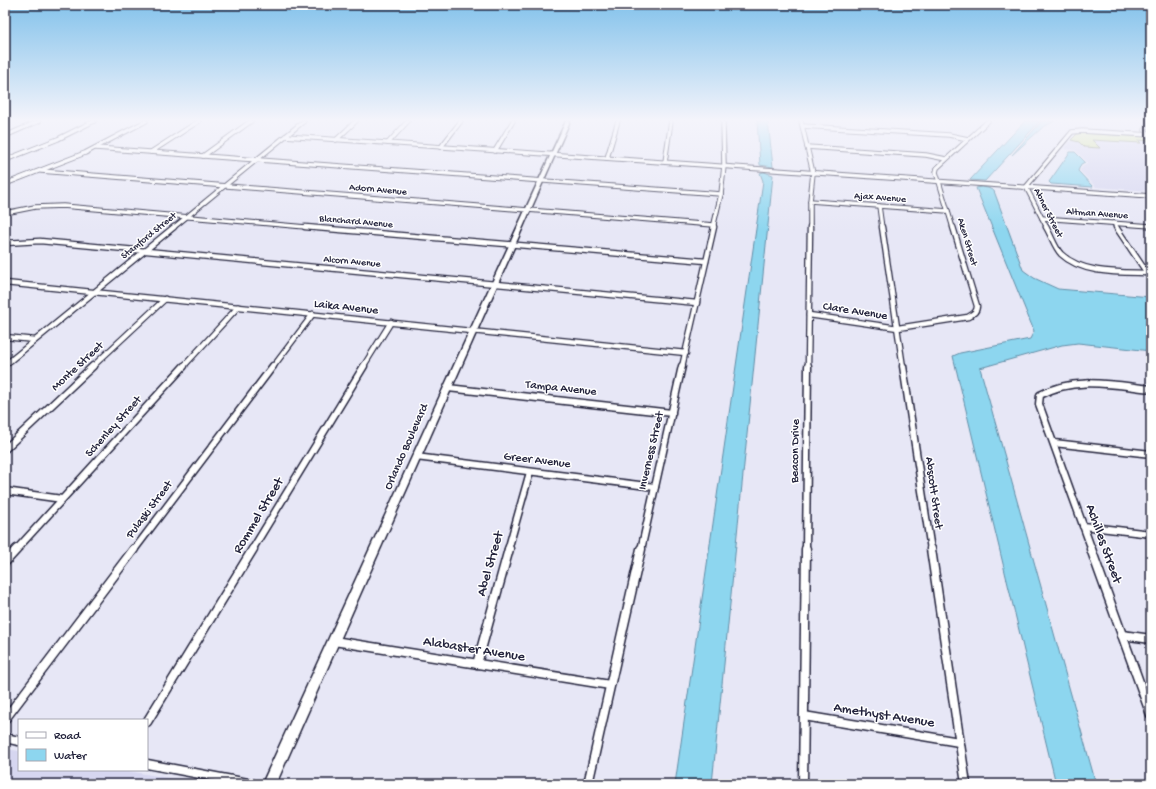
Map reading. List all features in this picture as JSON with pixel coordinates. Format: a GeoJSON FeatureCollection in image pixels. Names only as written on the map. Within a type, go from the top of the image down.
{"type":"FeatureCollection","features":[{"type":"Feature","properties":{"kind":"street"},"geometry":{"type":"LineString","coordinates":[[5,184],[73,158]]}},
{"type":"Feature","properties":{"kind":"street"},"geometry":{"type":"LineString","coordinates":[[227,158],[721,194]]}},
{"type":"Feature","properties":{"kind":"street","name":"Stamford Street"},"geometry":{"type":"LineString","coordinates":[[5,365],[259,158]]}},
{"type":"Feature","properties":{"kind":"street","name":"Orlando Boulevard"},"geometry":{"type":"LineString","coordinates":[[269,784],[551,158]]}},
{"type":"Feature","properties":{"kind":"street"},"geometry":{"type":"LineString","coordinates":[[604,158],[1151,196]]}},
{"type":"Feature","properties":{"kind":"street"},"geometry":{"type":"LineString","coordinates":[[665,162],[666,158]]}},
{"type":"Feature","properties":{"kind":"street","name":"Inverness Street"},"geometry":{"type":"LineString","coordinates":[[588,784],[721,194],[724,158]]}},
{"type":"Feature","properties":{"kind":"street","name":"Beacon Drive"},"geometry":{"type":"LineString","coordinates":[[803,784],[810,201],[813,173],[809,158]]}},
{"type":"Feature","properties":{"kind":"street"},"geometry":{"type":"LineString","coordinates":[[940,158],[946,159]]}},
{"type":"Feature","properties":{"kind":"street","name":"Abner Street"},"geometry":{"type":"LineString","coordinates":[[1050,158],[1026,187],[1060,253],[1072,262],[1091,268],[1149,273]]}},
{"type":"Feature","properties":{"kind":"street","name":"Aken Street"},"geometry":{"type":"LineString","coordinates":[[898,328],[968,317],[974,314],[977,310],[936,172],[937,168],[946,159]]}},
{"type":"Feature","properties":{"kind":"street","name":"Adorn Avenue"},"geometry":{"type":"LineString","coordinates":[[41,171],[714,225]]}},
{"type":"Feature","properties":{"kind":"street","name":"Ajax Avenue"},"geometry":{"type":"LineString","coordinates":[[810,201],[948,211]]}},
{"type":"Feature","properties":{"kind":"street","name":"Blanchard Avenue"},"geometry":{"type":"LineString","coordinates":[[5,213],[35,207],[63,206],[706,261]]}},
{"type":"Feature","properties":{"kind":"street","name":"Abscott Street"},"geometry":{"type":"LineString","coordinates":[[880,206],[966,784]]}},
{"type":"Feature","properties":{"kind":"street","name":"Altman Avenue"},"geometry":{"type":"LineString","coordinates":[[1042,218],[1151,226]]}},
{"type":"Feature","properties":{"kind":"street"},"geometry":{"type":"LineString","coordinates":[[1114,223],[1149,273]]}},
{"type":"Feature","properties":{"kind":"street","name":"Alcorn Avenue"},"geometry":{"type":"LineString","coordinates":[[5,243],[40,241],[697,303]]}},
{"type":"Feature","properties":{"kind":"street","name":"Laika Avenue"},"geometry":{"type":"LineString","coordinates":[[5,283],[686,353]]}},
{"type":"Feature","properties":{"kind":"street","name":"Monte Street"},"geometry":{"type":"LineString","coordinates":[[5,449],[165,299]]}},
{"type":"Feature","properties":{"kind":"street","name":"Schenley Street"},"geometry":{"type":"LineString","coordinates":[[5,562],[238,307]]}},
{"type":"Feature","properties":{"kind":"street","name":"Pulaski Street"},"geometry":{"type":"LineString","coordinates":[[5,719],[313,314]]}},
{"type":"Feature","properties":{"kind":"street","name":"Clare Avenue"},"geometry":{"type":"LineString","coordinates":[[809,315],[898,328]]}},
{"type":"Feature","properties":{"kind":"street","name":"Rommel Street"},"geometry":{"type":"LineString","coordinates":[[148,720],[390,322]]}},
{"type":"Feature","properties":{"kind":"street"},"geometry":{"type":"LineString","coordinates":[[5,337],[35,340]]}},
{"type":"Feature","properties":{"kind":"street","name":"Achilles Street"},"geometry":{"type":"LineString","coordinates":[[1151,390],[1088,383],[1047,390],[1040,395],[1039,404],[1151,715]]}},
{"type":"Feature","properties":{"kind":"street","name":"Tampa Avenue"},"geometry":{"type":"LineString","coordinates":[[448,388],[672,413]]}},
{"type":"Feature","properties":{"kind":"street"},"geometry":{"type":"LineString","coordinates":[[1054,443],[1151,454]]}},
{"type":"Feature","properties":{"kind":"street","name":"Greer Avenue"},"geometry":{"type":"LineString","coordinates":[[416,457],[655,487]]}},
{"type":"Feature","properties":{"kind":"street","name":"Abel Street"},"geometry":{"type":"LineString","coordinates":[[477,664],[530,472]]}},
{"type":"Feature","properties":{"kind":"street"},"geometry":{"type":"LineString","coordinates":[[5,490],[62,499]]}},
{"type":"Feature","properties":{"kind":"street"},"geometry":{"type":"LineString","coordinates":[[1083,526],[1151,534]]}},
{"type":"Feature","properties":{"kind":"street"},"geometry":{"type":"LineString","coordinates":[[1122,635],[1151,639]]}},
{"type":"Feature","properties":{"kind":"street","name":"Alabaster Avenue"},"geometry":{"type":"LineString","coordinates":[[334,641],[610,685]]}},
{"type":"Feature","properties":{"kind":"street","name":"Amethyst Avenue"},"geometry":{"type":"LineString","coordinates":[[804,716],[959,742]]}},
{"type":"Feature","properties":{"kind":"street"},"geometry":{"type":"LineString","coordinates":[[5,738],[18,741]]}},
{"type":"Feature","properties":{"kind":"street"},"geometry":{"type":"LineString","coordinates":[[148,764],[252,784]]}},
{"type":"Feature","properties":{"kind":"shaded area"},"geometry":{"type":"Polygon","coordinates":[[[1083,158],[1151,158],[1151,191],[1096,187],[1080,171],[1082,167],[1088,163],[1083,158]]]}},
{"type":"Feature","properties":{"kind":"shaded area"},"geometry":{"type":"Polygon","coordinates":[[[5,749],[18,751],[18,771],[129,771],[202,784],[5,784],[5,749]]]}},
{"type":"Feature","properties":{"kind":"water"},"geometry":{"type":"Polygon","coordinates":[[[760,158],[772,158],[773,167],[760,165],[760,158]]]}},
{"type":"Feature","properties":{"kind":"water"},"geometry":{"type":"Polygon","coordinates":[[[991,158],[1006,158],[985,181],[970,180],[991,158]]]}},
{"type":"Feature","properties":{"kind":"water"},"geometry":{"type":"Polygon","coordinates":[[[1066,158],[1081,158],[1085,162],[1081,164],[1078,171],[1093,187],[1051,184],[1049,182],[1066,158]]]}},
{"type":"Feature","properties":{"kind":"water"},"geometry":{"type":"Polygon","coordinates":[[[764,172],[773,175],[712,784],[675,784],[763,181],[760,173],[764,172]]]}},
{"type":"Feature","properties":{"kind":"water"},"geometry":{"type":"Polygon","coordinates":[[[982,187],[994,191],[1023,270],[1034,278],[1058,289],[1151,297],[1151,351],[1078,343],[1062,345],[980,368],[1096,784],[1056,784],[953,356],[960,353],[1030,339],[1034,331],[976,188],[982,187]]]}}]}
